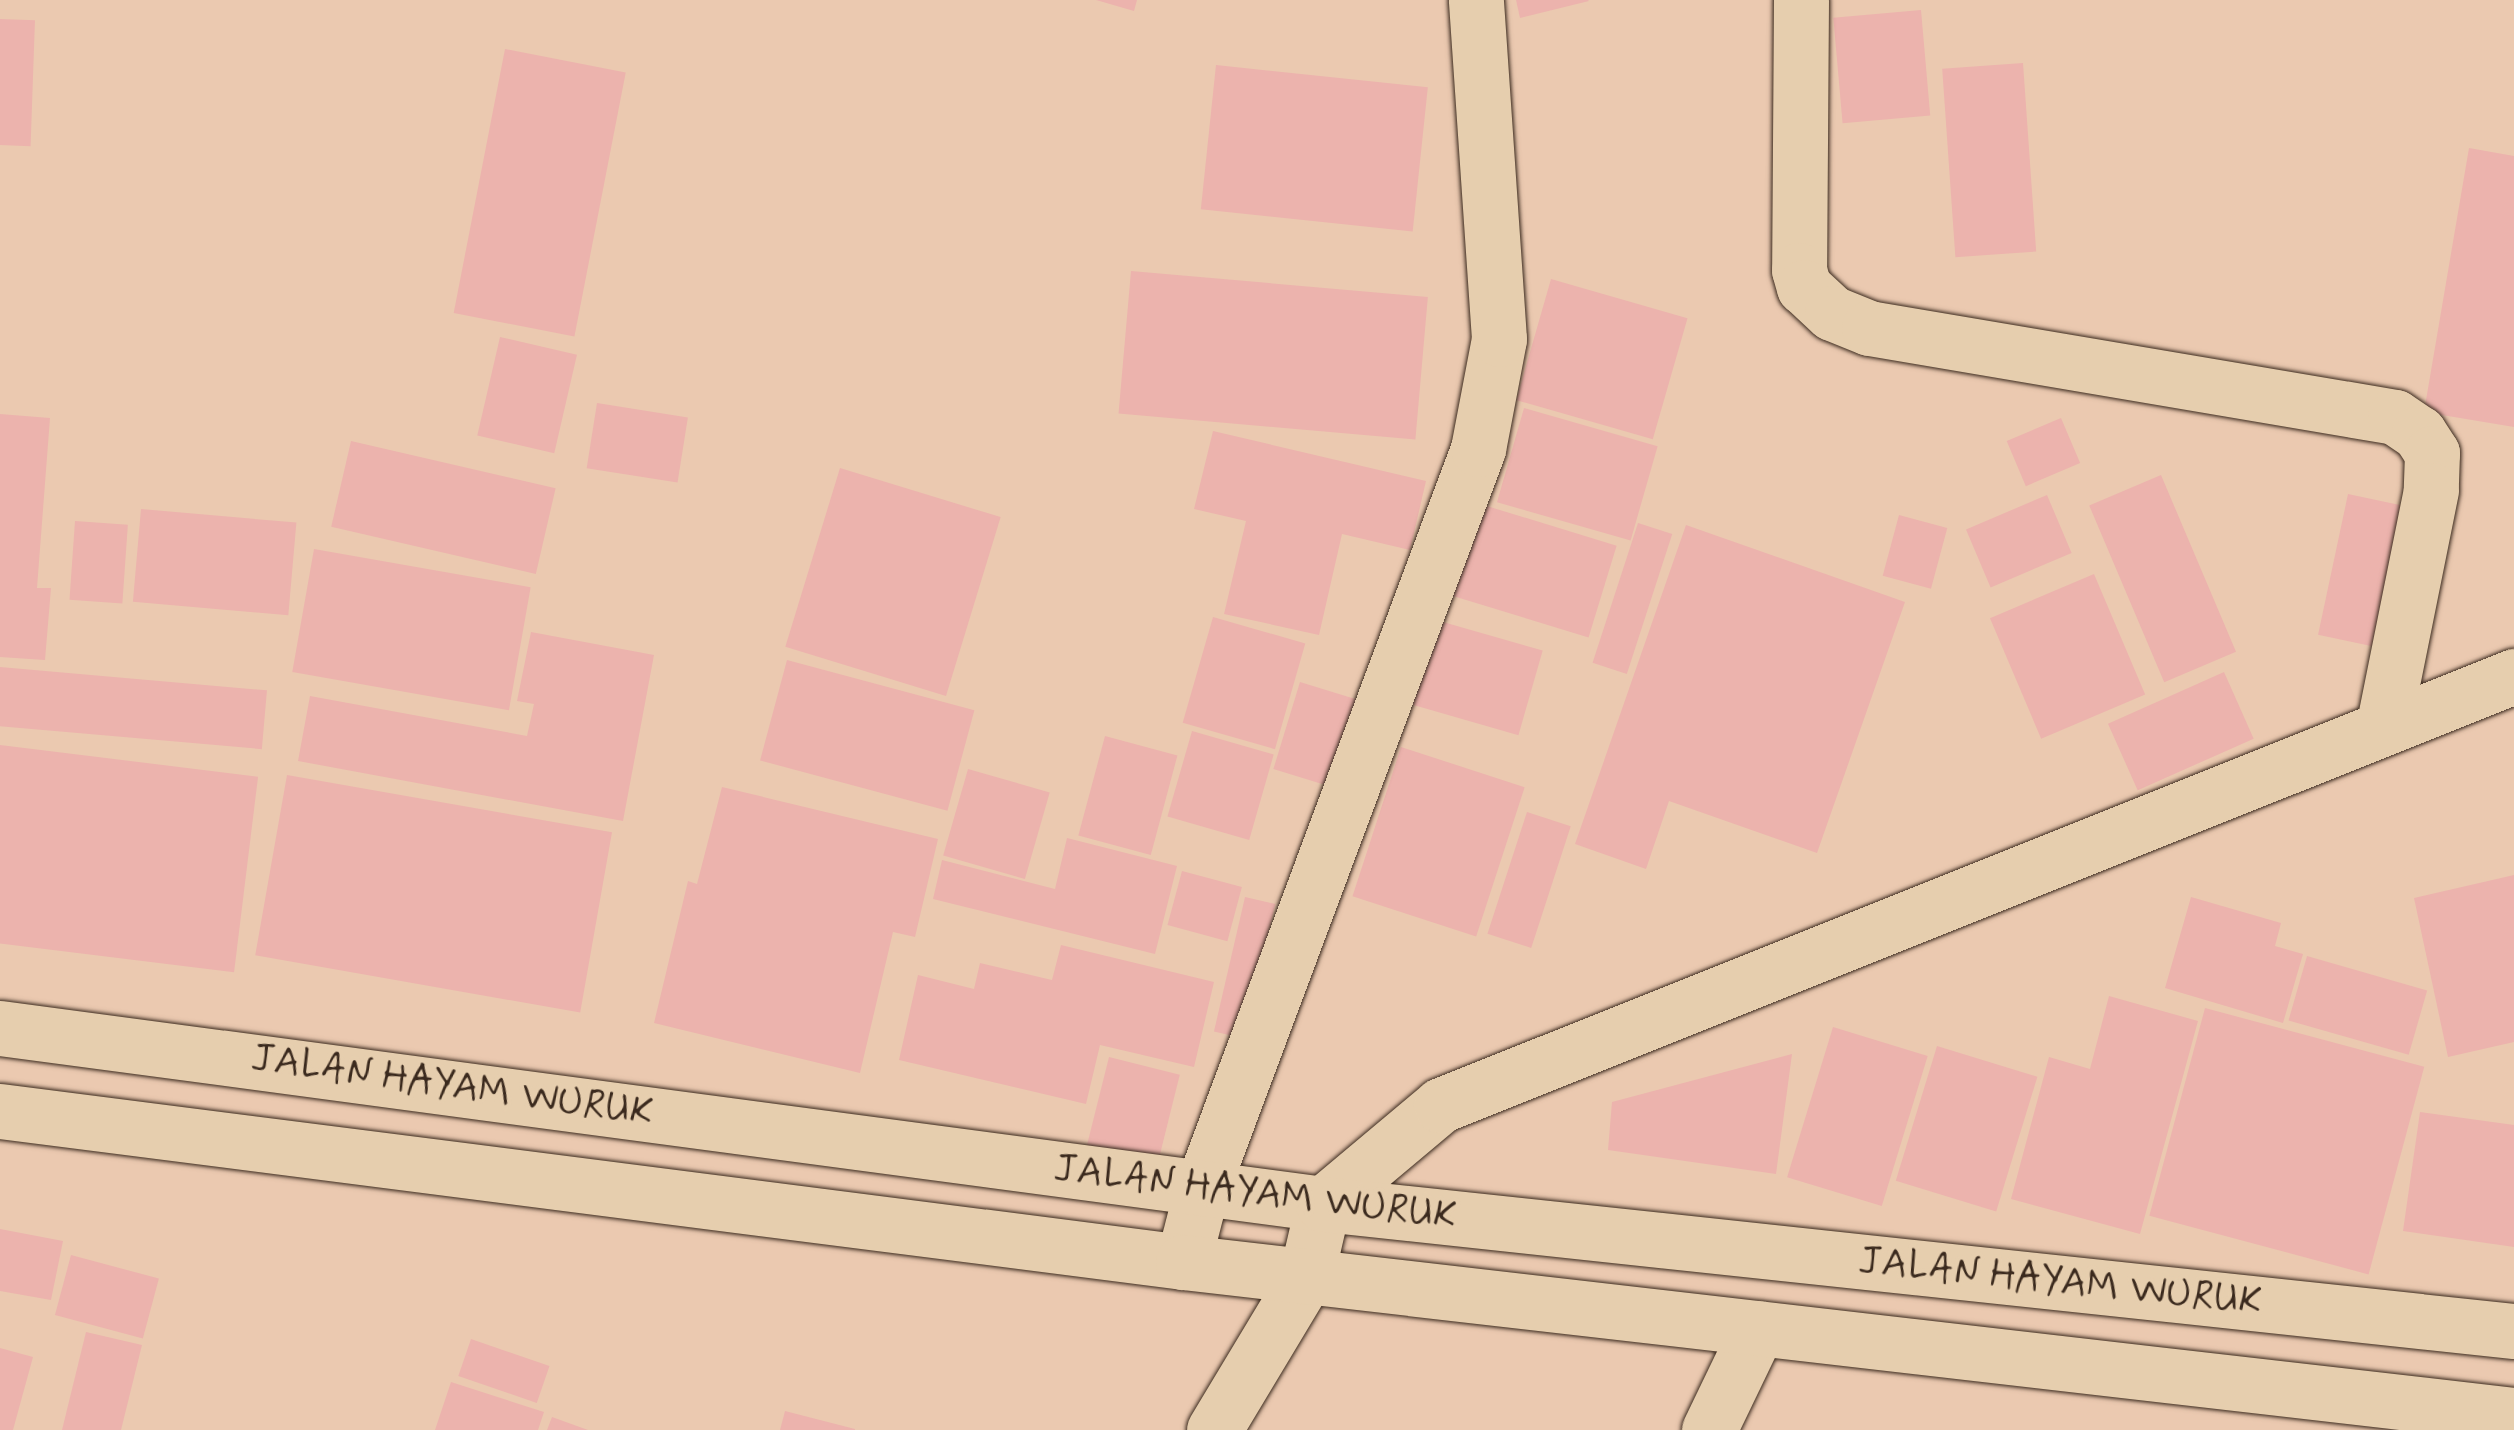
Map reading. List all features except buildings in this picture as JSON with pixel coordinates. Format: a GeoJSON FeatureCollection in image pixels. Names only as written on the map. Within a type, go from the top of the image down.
{"type":"FeatureCollection","features":[{"type":"Feature","properties":{"kind":"main road"},"geometry":{"type":"LineString","coordinates":[[1183,1262],[1202,1188],[1478,449],[1498,339],[1476,0]]}},
{"type":"Feature","properties":{"kind":"main road"},"geometry":{"type":"LineString","coordinates":[[1802,0],[1800,270],[1804,287],[1832,313],[1869,328],[2395,417],[2420,433],[2432,453],[2431,490],[2383,728]]}},
{"type":"Feature","properties":{"kind":"main road"},"geometry":{"type":"LineString","coordinates":[[1214,1430],[1306,1276],[1324,1204],[1441,1104],[2514,676]]}},
{"type":"Feature","properties":{"kind":"main road","name":"JALAN HAYAM WURUK"},"geometry":{"type":"LineString","coordinates":[[0,1028],[1324,1204],[2514,1332]]}},
{"type":"Feature","properties":{"kind":"main road","name":"JALAN HAYAM WURUK"},"geometry":{"type":"LineString","coordinates":[[0,1112],[1183,1262],[2510,1420]]}},
{"type":"Feature","properties":{"kind":"main road"},"geometry":{"type":"LineString","coordinates":[[1709,1430],[1758,1328]]}}]}
